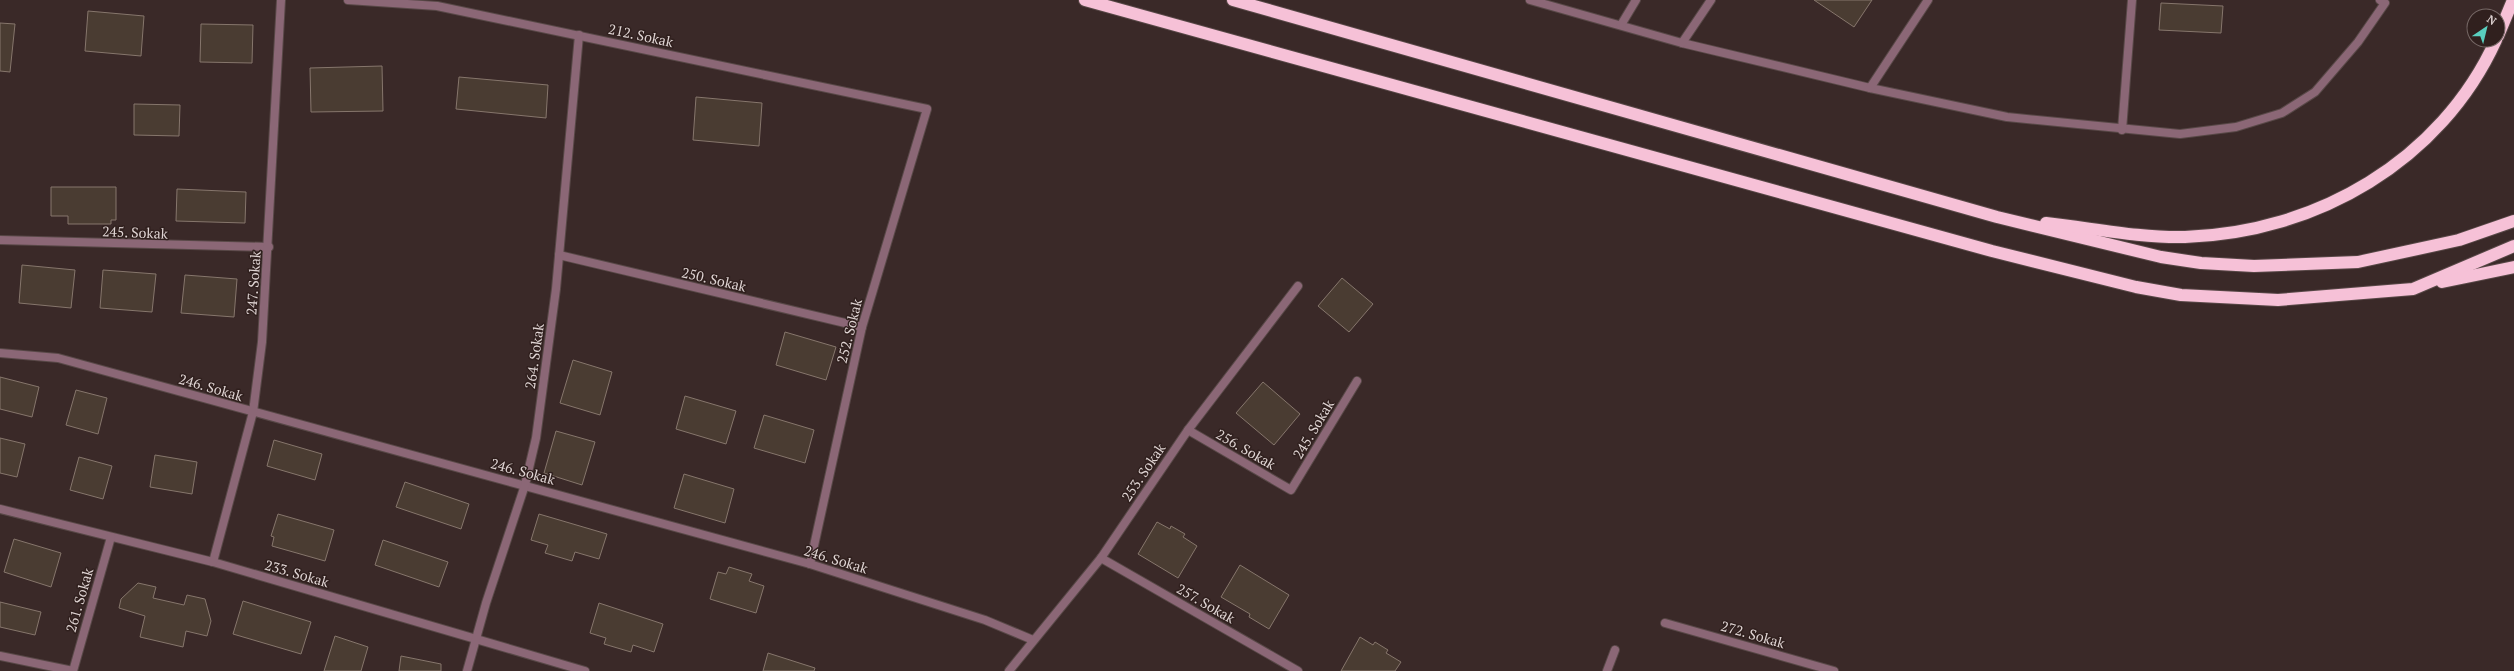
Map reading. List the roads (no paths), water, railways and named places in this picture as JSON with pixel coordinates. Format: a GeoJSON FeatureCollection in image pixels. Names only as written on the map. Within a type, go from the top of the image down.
{"type":"FeatureCollection","features":[{"type":"Feature","properties":{"kind":"highway"},"geometry":{"type":"LineString","coordinates":[[1085,0],[1945,239],[2136,287],[2181,295],[2278,300],[2413,289],[2514,267]]}},
{"type":"Feature","properties":{"kind":"highway"},"geometry":{"type":"LineString","coordinates":[[1234,0],[1997,217],[2161,257],[2254,266],[2358,262],[2459,240],[2514,221]]}},
{"type":"Feature","properties":{"kind":"highway"},"geometry":{"type":"LineString","coordinates":[[2506,17],[2513,0]]}},
{"type":"Feature","properties":{"kind":"highway"},"geometry":{"type":"LineString","coordinates":[[1997,217],[2146,235],[2184,237],[2248,230],[2314,211],[2394,167],[2422,145],[2473,82],[2492,48]]}},
{"type":"Feature","properties":{"kind":"highway"},"geometry":{"type":"LineString","coordinates":[[2413,289],[2514,246]]}},
{"type":"Feature","properties":{"kind":"street","name":"247. Sokak"},"geometry":{"type":"LineString","coordinates":[[213,562],[253,412],[262,342],[269,247],[281,0]]}},
{"type":"Feature","properties":{"kind":"street","name":"212. Sokak"},"geometry":{"type":"LineString","coordinates":[[348,0],[437,6],[927,109]]}},
{"type":"Feature","properties":{"kind":"street"},"geometry":{"type":"LineString","coordinates":[[1530,0],[1682,43],[1870,88],[2007,117],[2122,130],[2180,134],[2236,127],[2282,114],[2315,92],[2336,69],[2385,3],[2380,0]]}},
{"type":"Feature","properties":{"kind":"street"},"geometry":{"type":"LineString","coordinates":[[1620,25],[1636,0]]}},
{"type":"Feature","properties":{"kind":"street"},"geometry":{"type":"LineString","coordinates":[[1682,43],[1711,0]]}},
{"type":"Feature","properties":{"kind":"street"},"geometry":{"type":"LineString","coordinates":[[1870,88],[1928,0]]}},
{"type":"Feature","properties":{"kind":"street"},"geometry":{"type":"LineString","coordinates":[[2122,130],[2132,0]]}},
{"type":"Feature","properties":{"kind":"street","name":"264. Sokak"},"geometry":{"type":"LineString","coordinates":[[467,671],[486,603],[525,485],[536,438],[559,255],[579,35]]}},
{"type":"Feature","properties":{"kind":"street","name":"252. Sokak"},"geometry":{"type":"LineString","coordinates":[[810,564],[862,327],[927,109]]}},
{"type":"Feature","properties":{"kind":"street","name":"245. Sokak"},"geometry":{"type":"LineString","coordinates":[[0,240],[269,247]]}},
{"type":"Feature","properties":{"kind":"street","name":"250. Sokak"},"geometry":{"type":"LineString","coordinates":[[559,255],[862,327]]}},
{"type":"Feature","properties":{"kind":"street","name":"253. Sokak"},"geometry":{"type":"LineString","coordinates":[[1008,671],[1101,558],[1188,430],[1298,286]]}},
{"type":"Feature","properties":{"kind":"street","name":"246. Sokak"},"geometry":{"type":"LineString","coordinates":[[0,353],[58,358],[810,564],[985,620],[1033,640]]}},
{"type":"Feature","properties":{"kind":"street","name":"245. Sokak"},"geometry":{"type":"LineString","coordinates":[[1291,490],[1357,382]]}},
{"type":"Feature","properties":{"kind":"street","name":"256. Sokak"},"geometry":{"type":"LineString","coordinates":[[1188,430],[1291,490]]}},
{"type":"Feature","properties":{"kind":"street","name":"233. Sokak"},"geometry":{"type":"LineString","coordinates":[[0,508],[213,562],[585,671]]}},
{"type":"Feature","properties":{"kind":"street","name":"261. Sokak"},"geometry":{"type":"LineString","coordinates":[[73,671],[111,537]]}},
{"type":"Feature","properties":{"kind":"street","name":"257. Sokak"},"geometry":{"type":"LineString","coordinates":[[1101,558],[1298,671]]}},
{"type":"Feature","properties":{"kind":"street","name":"272. Sokak"},"geometry":{"type":"LineString","coordinates":[[1665,623],[1834,671]]}},
{"type":"Feature","properties":{"kind":"street"},"geometry":{"type":"LineString","coordinates":[[1607,671],[1615,650]]}},
{"type":"Feature","properties":{"kind":"street"},"geometry":{"type":"LineString","coordinates":[[0,656],[73,671]]}}]}
